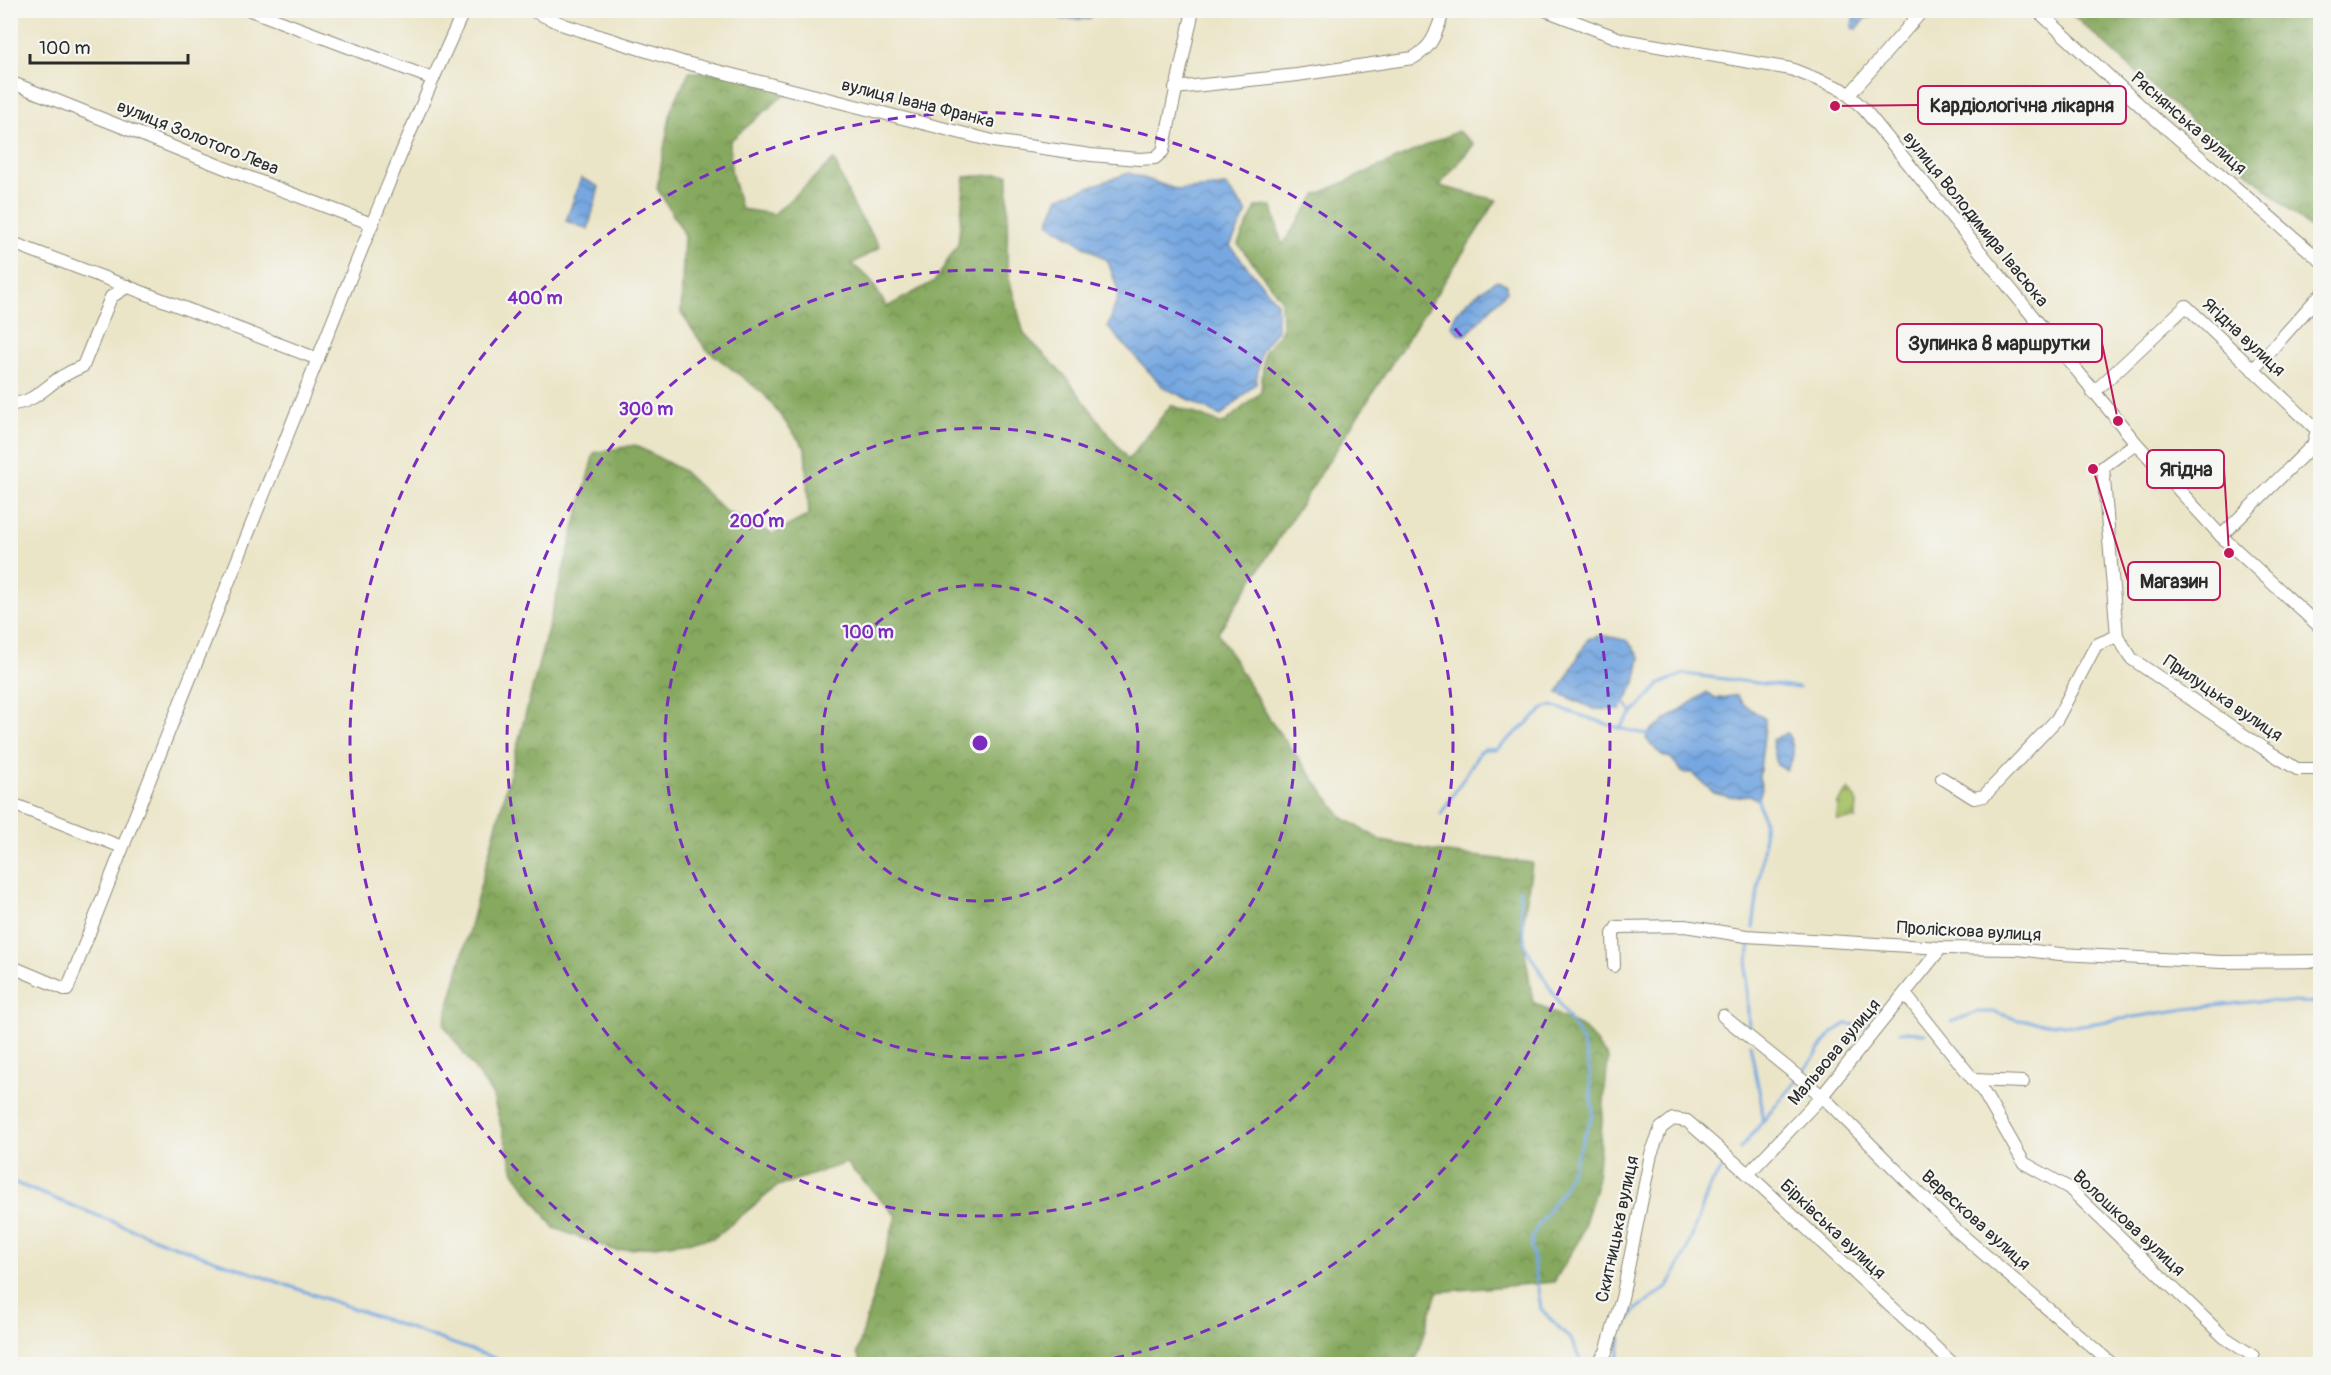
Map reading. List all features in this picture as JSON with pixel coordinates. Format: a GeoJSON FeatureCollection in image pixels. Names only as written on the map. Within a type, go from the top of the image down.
{"type":"FeatureCollection","features":[{"type":"Feature","properties":{"kind":"street"},"geometry":{"type":"LineString","coordinates":[[250,10],[433,79]]}},
{"type":"Feature","properties":{"kind":"street"},"geometry":{"type":"LineString","coordinates":[[10,966],[67,990],[122,847],[372,224],[464,10]]}},
{"type":"Feature","properties":{"kind":"street","name":"вулиця Івана Франка"},"geometry":{"type":"LineString","coordinates":[[531,10],[564,25],[682,62],[993,141],[1091,155],[1139,159],[1155,158],[1163,151],[1193,10]]}},
{"type":"Feature","properties":{"kind":"street"},"geometry":{"type":"LineString","coordinates":[[1175,88],[1297,75],[1413,58],[1425,51],[1432,41],[1444,10]]}},
{"type":"Feature","properties":{"kind":"street","name":"вулиця Володимира Івасюка"},"geometry":{"type":"LineString","coordinates":[[1545,10],[1623,40],[1791,69],[1819,78],[1842,89],[1864,109],[2136,443],[2221,536],[2320,627]]}},
{"type":"Feature","properties":{"kind":"street"},"geometry":{"type":"LineString","coordinates":[[1849,95],[1923,10]]}},
{"type":"Feature","properties":{"kind":"street","name":"Ряснянська вулиця"},"geometry":{"type":"LineString","coordinates":[[2037,10],[2144,109],[2320,260]]}},
{"type":"Feature","properties":{"kind":"street","name":"вулиця Золотого Лева"},"geometry":{"type":"LineString","coordinates":[[10,82],[372,224]]}},
{"type":"Feature","properties":{"kind":"street"},"geometry":{"type":"LineString","coordinates":[[10,242],[318,360]]}},
{"type":"Feature","properties":{"kind":"street"},"geometry":{"type":"LineString","coordinates":[[13,403],[36,397],[62,377],[83,366],[111,297],[128,286]]}},
{"type":"Feature","properties":{"kind":"street"},"geometry":{"type":"LineString","coordinates":[[2253,370],[2320,295]]}},
{"type":"Feature","properties":{"kind":"street","name":"Ягідна вулиця"},"geometry":{"type":"LineString","coordinates":[[2093,393],[2186,306],[2317,430],[2313,445],[2221,536]]}},
{"type":"Feature","properties":{"kind":"street"},"geometry":{"type":"LineString","coordinates":[[1942,778],[1974,798],[1984,796],[2057,719],[2096,645],[2117,636],[2103,467],[2136,443]]}},
{"type":"Feature","properties":{"kind":"street","name":"Прилуцька вулиця"},"geometry":{"type":"LineString","coordinates":[[2117,636],[2132,659],[2263,748],[2297,769],[2320,769]]}},
{"type":"Feature","properties":{"kind":"street"},"geometry":{"type":"LineString","coordinates":[[10,803],[122,847]]}},
{"type":"Feature","properties":{"kind":"street","name":"Проліскова вулиця"},"geometry":{"type":"LineString","coordinates":[[1614,966],[1612,934],[1617,927],[1685,926],[1746,936],[1941,948],[2017,949],[2060,954],[2222,962],[2320,961]]}},
{"type":"Feature","properties":{"kind":"street","name":"Мальвова вулиця"},"geometry":{"type":"LineString","coordinates":[[1748,1174],[1822,1096],[1941,948]]}},
{"type":"Feature","properties":{"kind":"street","name":"Волошкова вулиця"},"geometry":{"type":"LineString","coordinates":[[1905,994],[1984,1093],[2024,1163],[2069,1188],[2224,1337],[2253,1356]]}},
{"type":"Feature","properties":{"kind":"street","name":"Верескова вулиця"},"geometry":{"type":"LineString","coordinates":[[1723,1016],[1822,1096],[1955,1229],[2112,1365]]}},
{"type":"Feature","properties":{"kind":"street"},"geometry":{"type":"LineString","coordinates":[[1973,1080],[2023,1082]]}},
{"type":"Feature","properties":{"kind":"street","name":"Скитницька вулиця"},"geometry":{"type":"LineString","coordinates":[[1597,1365],[1606,1352],[1622,1298],[1651,1154],[1660,1128],[1673,1119],[1687,1121]]}},
{"type":"Feature","properties":{"kind":"street","name":"Бірківська вулиця"},"geometry":{"type":"LineString","coordinates":[[1687,1121],[1748,1174],[1953,1365]]}},
{"type":"Feature","properties":{"kind":"green space"},"geometry":{"type":"Polygon","coordinates":[[[2068,11],[2320,11],[2320,237],[2068,11]]]}},
{"type":"Feature","properties":{"kind":"green space"},"geometry":{"type":"Polygon","coordinates":[[[689,72],[734,73],[790,90],[730,141],[731,171],[741,209],[774,214],[834,160],[854,207],[880,247],[852,264],[869,278],[887,307],[935,281],[958,244],[965,177],[1008,174],[1007,271],[1024,334],[1066,377],[1128,460],[1171,405],[1223,424],[1261,392],[1264,353],[1282,330],[1281,299],[1238,244],[1256,207],[1272,206],[1282,245],[1316,195],[1458,131],[1474,144],[1439,186],[1497,200],[1218,633],[1272,723],[1342,817],[1382,841],[1447,853],[1532,863],[1522,932],[1533,1002],[1585,1029],[1608,1058],[1596,1188],[1580,1238],[1554,1282],[1437,1292],[1416,1361],[1411,1364],[862,1364],[857,1353],[896,1216],[846,1163],[778,1186],[714,1238],[616,1251],[554,1228],[514,1172],[492,1094],[444,1025],[594,453],[635,445],[682,470],[725,511],[773,534],[809,515],[805,448],[764,394],[705,348],[681,313],[684,233],[657,188],[671,110],[689,72]]]}},
{"type":"Feature","properties":{"kind":"green space"},"geometry":{"type":"Polygon","coordinates":[[[1849,789],[1857,801],[1856,819],[1837,820],[1838,803],[1849,789]]]}},
{"type":"Feature","properties":{"kind":"water"},"geometry":{"type":"Polygon","coordinates":[[[1063,10],[1093,11],[1090,19],[1061,19],[1063,10]]]}},
{"type":"Feature","properties":{"kind":"water"},"geometry":{"type":"Polygon","coordinates":[[[1854,11],[1875,11],[1875,13],[1865,18],[1857,29],[1852,28],[1854,11]]]}},
{"type":"Feature","properties":{"kind":"water"},"geometry":{"type":"Polygon","coordinates":[[[1129,173],[1178,190],[1226,186],[1247,212],[1230,246],[1277,303],[1277,330],[1261,351],[1256,383],[1221,416],[1163,387],[1108,327],[1119,294],[1108,261],[1048,223],[1059,197],[1129,173]]]}},
{"type":"Feature","properties":{"kind":"water"},"geometry":{"type":"Polygon","coordinates":[[[581,178],[599,187],[588,229],[566,221],[581,178]]]}},
{"type":"Feature","properties":{"kind":"water"},"geometry":{"type":"Polygon","coordinates":[[[1495,281],[1507,285],[1507,291],[1466,335],[1460,334],[1452,327],[1456,314],[1468,301],[1495,281]]]}},
{"type":"Feature","properties":{"kind":"water"},"geometry":{"type":"Polygon","coordinates":[[[1602,635],[1628,641],[1640,658],[1635,683],[1620,710],[1594,709],[1558,693],[1588,639],[1602,635]]]}},
{"type":"Feature","properties":{"kind":"water"},"geometry":{"type":"Polygon","coordinates":[[[1707,692],[1715,699],[1737,695],[1742,703],[1765,719],[1759,777],[1762,789],[1758,800],[1750,795],[1729,797],[1714,793],[1692,773],[1683,773],[1671,758],[1662,756],[1646,739],[1651,730],[1707,692]]]}},
{"type":"Feature","properties":{"kind":"water"},"geometry":{"type":"Polygon","coordinates":[[[1787,733],[1793,752],[1792,761],[1786,770],[1777,765],[1772,740],[1787,733]]]}},
{"type":"Feature","properties":{"kind":"waterway"},"geometry":{"type":"LineString","coordinates":[[1619,728],[1660,684],[1684,674],[1799,688]]}},
{"type":"Feature","properties":{"kind":"waterway"},"geometry":{"type":"LineString","coordinates":[[1622,699],[1632,713]]}},
{"type":"Feature","properties":{"kind":"waterway"},"geometry":{"type":"LineString","coordinates":[[1441,814],[1480,752],[1485,749],[1496,750],[1546,707],[1552,706],[1619,728],[1650,735]]}},
{"type":"Feature","properties":{"kind":"waterway"},"geometry":{"type":"LineString","coordinates":[[1753,928],[1764,844],[1764,822],[1757,796]]}},
{"type":"Feature","properties":{"kind":"waterway"},"geometry":{"type":"LineString","coordinates":[[1519,889],[1525,946],[1582,1041],[1589,1067],[1593,1114],[1564,1188],[1534,1232],[1531,1244],[1541,1309],[1572,1341],[1581,1362]]}},
{"type":"Feature","properties":{"kind":"waterway"},"geometry":{"type":"LineString","coordinates":[[1749,1031],[1746,975],[1750,943]]}},
{"type":"Feature","properties":{"kind":"waterway"},"geometry":{"type":"LineString","coordinates":[[1951,1022],[1977,1012],[1995,1012],[2018,1020],[2075,1026],[2186,1009],[2259,1001],[2320,1003]]}},
{"type":"Feature","properties":{"kind":"waterway"},"geometry":{"type":"LineString","coordinates":[[1801,1075],[1832,1033],[1846,1024],[1871,1026]]}},
{"type":"Feature","properties":{"kind":"waterway"},"geometry":{"type":"LineString","coordinates":[[1900,1032],[1925,1033]]}},
{"type":"Feature","properties":{"kind":"waterway"},"geometry":{"type":"LineString","coordinates":[[1750,1044],[1762,1106],[1762,1120]]}},
{"type":"Feature","properties":{"kind":"waterway"},"geometry":{"type":"LineString","coordinates":[[1740,1149],[1797,1080]]}},
{"type":"Feature","properties":{"kind":"waterway"},"geometry":{"type":"LineString","coordinates":[[1625,1328],[1634,1311],[1668,1287],[1686,1252],[1711,1183],[1728,1162]]}},
{"type":"Feature","properties":{"kind":"waterway"},"geometry":{"type":"LineString","coordinates":[[10,1181],[167,1243],[511,1364]]}},
{"type":"Feature","properties":{"kind":"waterway"},"geometry":{"type":"LineString","coordinates":[[1612,1364],[1618,1356],[1621,1339]]}},
{"type":"Feature","properties":{"kind":"place","name":"Кардіологічна лікарня"},"geometry":{"type":"Point","coordinates":[1835,106]}},
{"type":"Feature","properties":{"kind":"place","name":"Зупинка 8 маршрутки"},"geometry":{"type":"Point","coordinates":[2118,421]}},
{"type":"Feature","properties":{"kind":"place","name":"Магазин"},"geometry":{"type":"Point","coordinates":[2093,469]}},
{"type":"Feature","properties":{"kind":"place","name":"Ягідна"},"geometry":{"type":"Point","coordinates":[2229,553]}}]}
